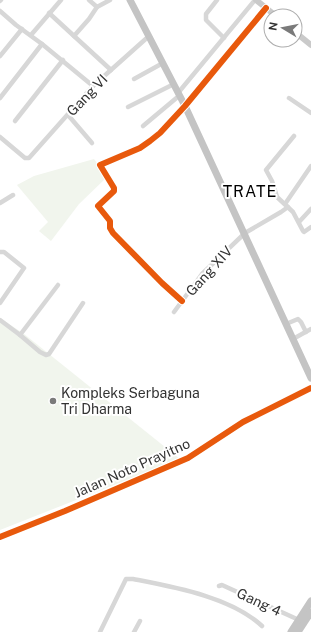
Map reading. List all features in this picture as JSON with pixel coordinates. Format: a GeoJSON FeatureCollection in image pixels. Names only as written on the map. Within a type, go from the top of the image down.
{"type":"FeatureCollection","features":[{"type":"Feature","properties":{"kind":"highway"},"geometry":{"type":"LineString","coordinates":[[130,0],[185,106],[245,232],[311,378]]}},
{"type":"Feature","properties":{"kind":"highway"},"geometry":{"type":"LineString","coordinates":[[291,632],[311,601]]}},
{"type":"Feature","properties":{"kind":"highway"},"geometry":{"type":"LineString","coordinates":[[298,632],[311,612]]}},
{"type":"Feature","properties":{"kind":"main road"},"geometry":{"type":"LineString","coordinates":[[256,0],[266,8]]}},
{"type":"Feature","properties":{"kind":"main road"},"geometry":{"type":"LineString","coordinates":[[303,38],[311,45]]}},
{"type":"Feature","properties":{"kind":"street"},"geometry":{"type":"LineString","coordinates":[[31,35],[61,0]]}},
{"type":"Feature","properties":{"kind":"street"},"geometry":{"type":"LineString","coordinates":[[89,0],[97,7]]}},
{"type":"Feature","properties":{"kind":"street"},"geometry":{"type":"LineString","coordinates":[[74,36],[97,7],[110,0]]}},
{"type":"Feature","properties":{"kind":"street"},"geometry":{"type":"LineString","coordinates":[[217,0],[207,12],[206,20],[224,38]]}},
{"type":"Feature","properties":{"kind":"street"},"geometry":{"type":"LineString","coordinates":[[143,126],[179,94],[256,0]]}},
{"type":"Feature","properties":{"kind":"street"},"geometry":{"type":"LineString","coordinates":[[0,11],[63,60],[93,86]]}},
{"type":"Feature","properties":{"kind":"street"},"geometry":{"type":"LineString","coordinates":[[182,301],[162,283],[113,233],[110,228],[110,221],[98,206],[114,190],[100,164],[140,148],[150,142],[185,106],[263,12]]}},
{"type":"Feature","properties":{"kind":"street"},"geometry":{"type":"LineString","coordinates":[[49,13],[111,70]]}},
{"type":"Feature","properties":{"kind":"street"},"geometry":{"type":"LineString","coordinates":[[1,53],[22,29]]}},
{"type":"Feature","properties":{"kind":"street","name":"Gang VI"},"geometry":{"type":"LineString","coordinates":[[0,137],[25,158],[28,158],[93,86],[149,36]]}},
{"type":"Feature","properties":{"kind":"street"},"geometry":{"type":"LineString","coordinates":[[0,98],[42,44]]}},
{"type":"Feature","properties":{"kind":"street"},"geometry":{"type":"LineString","coordinates":[[15,121],[63,60]]}},
{"type":"Feature","properties":{"kind":"street"},"geometry":{"type":"LineString","coordinates":[[134,79],[163,63]]}},
{"type":"Feature","properties":{"kind":"street"},"geometry":{"type":"LineString","coordinates":[[128,107],[174,84]]}},
{"type":"Feature","properties":{"kind":"street"},"geometry":{"type":"LineString","coordinates":[[289,98],[311,113]]}},
{"type":"Feature","properties":{"kind":"street"},"geometry":{"type":"LineString","coordinates":[[68,115],[92,143]]}},
{"type":"Feature","properties":{"kind":"street"},"geometry":{"type":"LineString","coordinates":[[294,136],[266,170],[272,181],[277,197],[294,212],[304,232],[311,227]]}},
{"type":"Feature","properties":{"kind":"street"},"geometry":{"type":"LineString","coordinates":[[286,206],[311,166]]}},
{"type":"Feature","properties":{"kind":"street"},"geometry":{"type":"LineString","coordinates":[[0,203],[13,196]]}},
{"type":"Feature","properties":{"kind":"street","name":"Gang XIV"},"geometry":{"type":"LineString","coordinates":[[174,312],[202,274],[245,232],[281,212],[286,206]]}},
{"type":"Feature","properties":{"kind":"street"},"geometry":{"type":"LineString","coordinates":[[299,222],[311,209]]}},
{"type":"Feature","properties":{"kind":"street"},"geometry":{"type":"LineString","coordinates":[[0,252],[4,252],[24,268],[0,304]]}},
{"type":"Feature","properties":{"kind":"street"},"geometry":{"type":"LineString","coordinates":[[20,334],[58,285]]}},
{"type":"Feature","properties":{"kind":"street"},"geometry":{"type":"LineString","coordinates":[[0,320],[20,334],[40,352],[48,354],[83,303]]}},
{"type":"Feature","properties":{"kind":"street"},"geometry":{"type":"LineString","coordinates":[[286,324],[298,319],[306,332]]}},
{"type":"Feature","properties":{"kind":"street"},"geometry":{"type":"LineString","coordinates":[[293,339],[311,329]]}},
{"type":"Feature","properties":{"kind":"street","name":"Jalan Noto Prayitno"},"geometry":{"type":"LineString","coordinates":[[0,537],[65,511],[188,458],[243,422],[311,388]]}},
{"type":"Feature","properties":{"kind":"street"},"geometry":{"type":"LineString","coordinates":[[100,632],[126,579],[133,579],[177,588],[213,600],[243,612],[262,626]]}},
{"type":"Feature","properties":{"kind":"street","name":"Gang 4"},"geometry":{"type":"LineString","coordinates":[[219,586],[222,585],[299,620]]}},
{"type":"Feature","properties":{"kind":"street"},"geometry":{"type":"LineString","coordinates":[[134,632],[140,621]]}},
{"type":"Feature","properties":{"kind":"shaded area"},"geometry":{"type":"Polygon","coordinates":[[[94,159],[107,177],[79,204],[51,241],[39,231],[48,222],[17,185],[34,176],[94,159]]]}},
{"type":"Feature","properties":{"kind":"shaded area","name":"Kompleks Serbaguna Tri Dharma"},"geometry":{"type":"Polygon","coordinates":[[[0,318],[24,334],[180,459],[0,530],[0,318]]]}},
{"type":"Feature","properties":{"kind":"cycle path"},"geometry":{"type":"LineString","coordinates":[[182,301],[162,283],[113,233],[110,228],[110,221],[98,206],[114,191],[114,188],[100,165],[140,148],[160,133],[185,106],[263,12]]}},
{"type":"Feature","properties":{"kind":"cycle path"},"geometry":{"type":"LineString","coordinates":[[0,537],[65,511],[188,458],[243,422],[311,388]]}},
{"type":"Feature","properties":{"kind":"place","name":"Kompleks Serbaguna Tri Dharma"},"geometry":{"type":"Point","coordinates":[53,401]}},
{"type":"Feature","properties":{"kind":"district","name":"TRATE"},"geometry":{"type":"Point","coordinates":[250,191]}}]}
